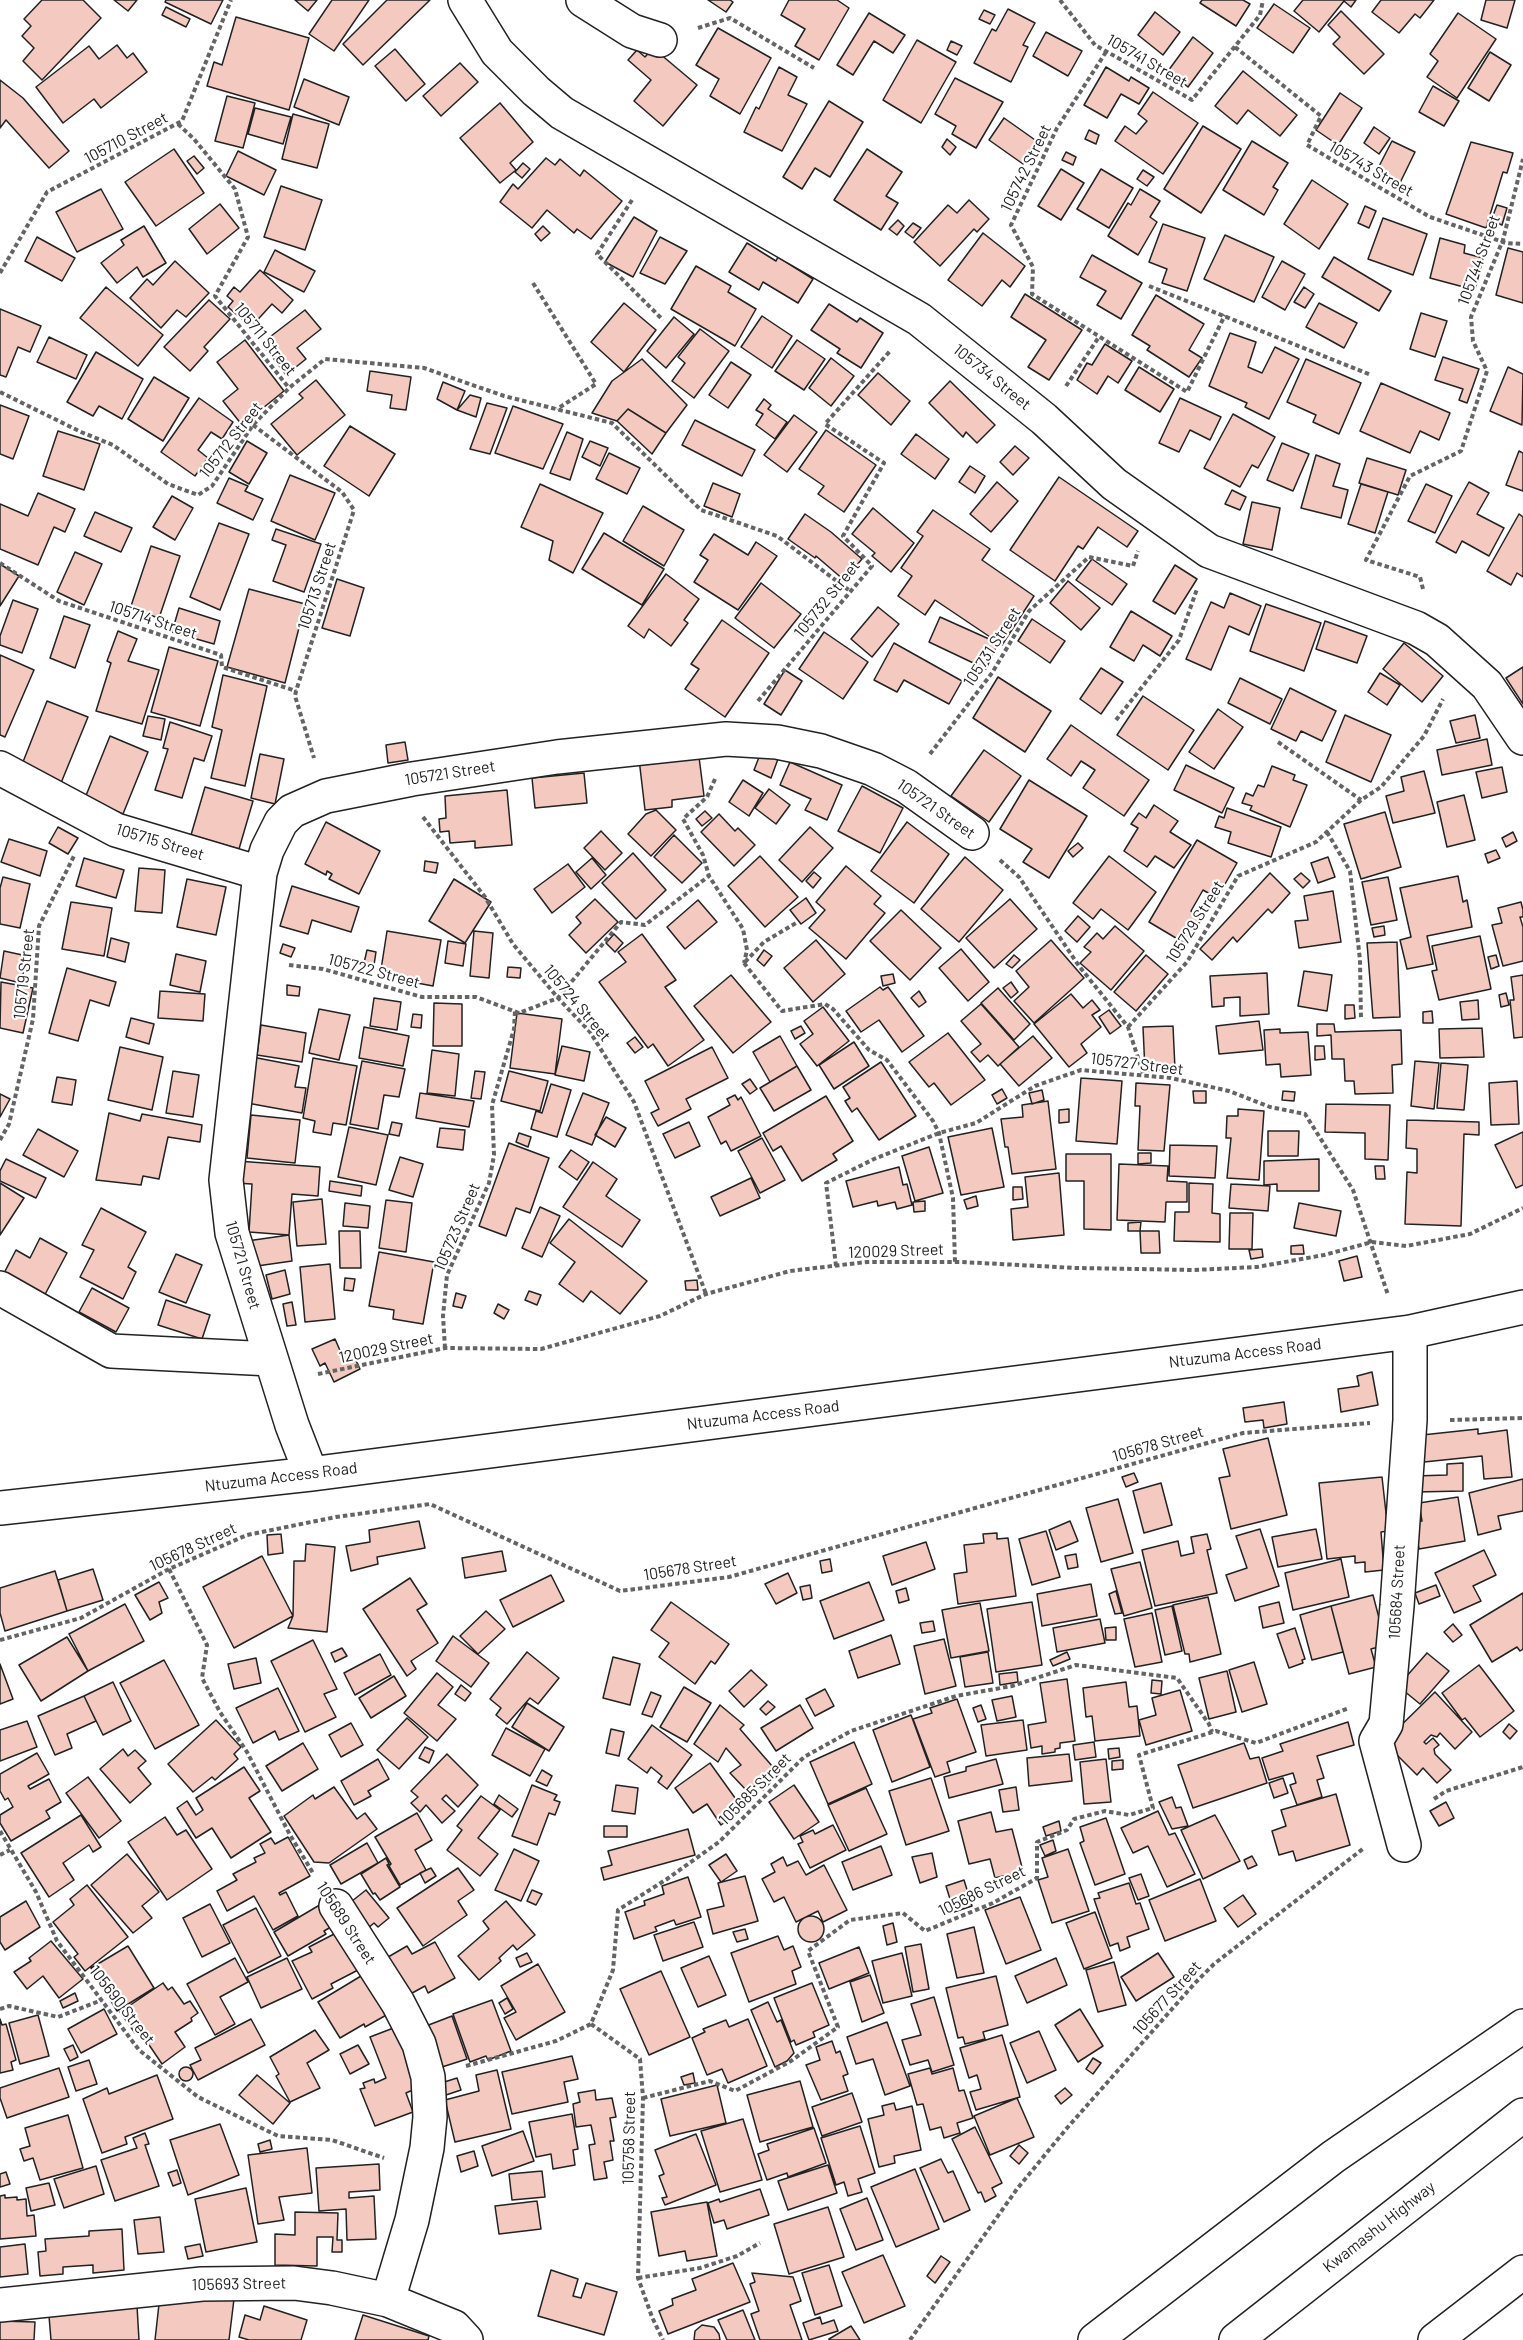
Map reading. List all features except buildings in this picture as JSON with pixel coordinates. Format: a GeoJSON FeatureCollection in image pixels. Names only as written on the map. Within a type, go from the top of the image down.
{"type":"FeatureCollection","features":[{"type":"Feature","properties":{"kind":"street","name":"105734 Street"},"geometry":{"type":"LineString","coordinates":[[465,0],[497,52],[562,113],[920,319],[1044,419],[1114,484],[1209,551],[1416,628],[1437,640],[1487,685],[1523,738]]}},
{"type":"Feature","properties":{"kind":"street"},"geometry":{"type":"LineString","coordinates":[[582,0],[632,31],[660,40]]}},
{"type":"Feature","properties":{"kind":"street","name":"105721 Street"},"geometry":{"type":"LineString","coordinates":[[311,1474],[291,1425],[232,1233],[226,1180],[260,873],[267,850],[281,822],[292,811],[326,796],[412,779],[557,757],[726,739],[777,742],[821,751],[873,769],[906,786],[972,833]]}},
{"type":"Feature","properties":{"kind":"street","name":"105715 Street"},"geometry":{"type":"LineString","coordinates":[[0,768],[116,830],[260,873]]}},
{"type":"Feature","properties":{"kind":"street"},"geometry":{"type":"LineString","coordinates":[[0,1288],[111,1351],[273,1367]]}},
{"type":"Feature","properties":{"kind":"street","name":"Ntuzuma Access Road"},"geometry":{"type":"LineString","coordinates":[[0,1508],[311,1474],[1410,1332],[1523,1307]]}},
{"type":"Feature","properties":{"kind":"street","name":"105684 Street"},"geometry":{"type":"LineString","coordinates":[[1402,1834],[1376,1741],[1386,1724],[1390,1692],[1410,1420],[1410,1332]]}},
{"type":"Feature","properties":{"kind":"street","name":"105689 Street"},"geometry":{"type":"LineString","coordinates":[[336,1906],[398,2002],[419,2044],[428,2077],[430,2117],[427,2148],[412,2220],[388,2300]]}},
{"type":"Feature","properties":{"kind":"street"},"geometry":{"type":"LineString","coordinates":[[1095,2340],[1334,2157],[1523,2026]]}},
{"type":"Feature","properties":{"kind":"street","name":"Kwamashu Highway"},"geometry":{"type":"LineString","coordinates":[[1236,2340],[1523,2115]]}},
{"type":"Feature","properties":{"kind":"street"},"geometry":{"type":"LineString","coordinates":[[1435,2340],[1523,2272]]}},
{"type":"Feature","properties":{"kind":"street","name":"105693 Street"},"geometry":{"type":"LineString","coordinates":[[0,2305],[202,2284],[294,2283],[332,2288],[388,2300],[454,2327],[466,2340]]}},
{"type":"Feature","properties":{"kind":"path","name":"105710 Street"},"geometry":{"type":"LineString","coordinates":[[0,273],[47,192],[183,121],[231,0]]}},
{"type":"Feature","properties":{"kind":"path","name":"105741 Street"},"geometry":{"type":"LineString","coordinates":[[1060,0],[1095,45],[1192,100],[1260,15],[1263,0]]}},
{"type":"Feature","properties":{"kind":"path"},"geometry":{"type":"LineString","coordinates":[[660,40],[730,18],[814,68]]}},
{"type":"Feature","properties":{"kind":"path","name":"105743 Street"},"geometry":{"type":"LineString","coordinates":[[1235,47],[1321,116],[1307,145],[1430,218],[1502,242],[1523,244]]}},
{"type":"Feature","properties":{"kind":"path","name":"105742 Street"},"geometry":{"type":"LineString","coordinates":[[1106,52],[1057,128],[1011,225],[1033,267],[1032,294],[1187,392],[1225,315]]}},
{"type":"Feature","properties":{"kind":"path","name":"105711 Street"},"geometry":{"type":"LineString","coordinates":[[178,124],[194,139],[236,189],[248,237],[215,296],[290,388]]}},
{"type":"Feature","properties":{"kind":"path","name":"105744 Street"},"geometry":{"type":"LineString","coordinates":[[1437,640],[1420,577],[1366,560],[1410,476],[1461,451],[1487,371],[1473,341],[1471,317],[1502,242],[1523,159]]}},
{"type":"Feature","properties":{"kind":"path"},"geometry":{"type":"LineString","coordinates":[[653,166],[597,254],[663,320]]}},
{"type":"Feature","properties":{"kind":"path"},"geometry":{"type":"LineString","coordinates":[[534,283],[596,384],[556,409]]}},
{"type":"Feature","properties":{"kind":"path"},"geometry":{"type":"LineString","coordinates":[[1149,286],[1371,375]]}},
{"type":"Feature","properties":{"kind":"path","name":"105732 Street"},"geometry":{"type":"LineString","coordinates":[[726,739],[872,566],[843,536],[884,463],[825,423],[920,319]]}},
{"type":"Feature","properties":{"kind":"path"},"geometry":{"type":"LineString","coordinates":[[1044,419],[1100,337]]}},
{"type":"Feature","properties":{"kind":"path","name":"105712 Street"},"geometry":{"type":"LineString","coordinates":[[0,392],[81,432],[113,445],[168,484],[198,495],[212,486],[253,425],[290,388],[324,360],[424,368],[504,396],[612,423],[701,510],[777,536],[850,591]]}},
{"type":"Feature","properties":{"kind":"path","name":"105713 Street"},"geometry":{"type":"LineString","coordinates":[[253,425],[342,492],[354,510],[296,691]]}},
{"type":"Feature","properties":{"kind":"path","name":"105731 Street"},"geometry":{"type":"LineString","coordinates":[[906,786],[992,673],[1029,611],[1089,557],[1133,566],[1152,511]]}},
{"type":"Feature","properties":{"kind":"path"},"geometry":{"type":"LineString","coordinates":[[1116,720],[1179,640],[1209,551]]}},
{"type":"Feature","properties":{"kind":"path","name":"105714 Street"},"geometry":{"type":"LineString","coordinates":[[0,563],[59,601],[221,655],[222,667],[296,691]]}},
{"type":"Feature","properties":{"kind":"path","name":"105729 Street"},"geometry":{"type":"LineString","coordinates":[[1128,1027],[1187,962],[1238,876],[1317,842],[1361,800],[1381,787],[1424,736],[1462,661]]}},
{"type":"Feature","properties":{"kind":"path"},"geometry":{"type":"LineString","coordinates":[[296,691],[295,696],[326,796]]}},
{"type":"Feature","properties":{"kind":"path"},"geometry":{"type":"LineString","coordinates":[[726,739],[723,759],[707,797],[683,819],[703,855],[709,876],[743,929],[747,950],[744,963]]}},
{"type":"Feature","properties":{"kind":"path"},"geometry":{"type":"LineString","coordinates":[[1278,742],[1361,800]]}},
{"type":"Feature","properties":{"kind":"path","name":"105724 Street"},"geometry":{"type":"LineString","coordinates":[[412,779],[423,820],[485,897],[513,944],[590,1032],[634,1102],[706,1294]]}},
{"type":"Feature","properties":{"kind":"path","name":"105719 Street"},"geometry":{"type":"LineString","coordinates":[[0,1140],[9,1124],[33,1019],[39,926],[93,818]]}},
{"type":"Feature","properties":{"kind":"path"},"geometry":{"type":"LineString","coordinates":[[1327,832],[1350,871],[1360,960],[1361,1020]]}},
{"type":"Feature","properties":{"kind":"path","name":"105721 Street"},"geometry":{"type":"LineString","coordinates":[[972,833],[1018,877],[1079,966],[1128,1027],[1144,1076]]}},
{"type":"Feature","properties":{"kind":"path"},"geometry":{"type":"LineString","coordinates":[[515,1011],[519,1013],[558,998],[621,922],[645,926],[709,876]]}},
{"type":"Feature","properties":{"kind":"path"},"geometry":{"type":"LineString","coordinates":[[744,963],[764,942],[796,923]]}},
{"type":"Feature","properties":{"kind":"path","name":"105722 Street"},"geometry":{"type":"LineString","coordinates":[[252,959],[323,969],[423,997],[476,997],[515,1011]]}},
{"type":"Feature","properties":{"kind":"path"},"geometry":{"type":"LineString","coordinates":[[744,963],[782,1011],[825,1004],[833,1009],[869,1050],[887,1060],[933,1121],[939,1134],[953,1198],[955,1262]]}},
{"type":"Feature","properties":{"kind":"path","name":"105723 Street"},"geometry":{"type":"LineString","coordinates":[[445,1348],[443,1316],[447,1275],[489,1183],[494,1155],[492,1105],[514,1029],[515,1011]]}},
{"type":"Feature","properties":{"kind":"path","name":"105727 Street"},"geometry":{"type":"LineString","coordinates":[[836,1266],[826,1184],[874,1159],[939,1134],[976,1123],[1035,1086],[1081,1070],[1171,1078],[1228,1090],[1270,1107],[1305,1114],[1353,1190],[1388,1294],[1410,1332]]}},
{"type":"Feature","properties":{"kind":"path","name":"120029 Street"},"geometry":{"type":"LineString","coordinates":[[273,1367],[312,1375],[445,1348],[541,1349],[660,1316],[706,1294],[789,1271],[867,1262],[955,1262],[1076,1268],[1194,1270],[1257,1267],[1324,1256],[1372,1242],[1406,1246],[1470,1234],[1523,1208]]}},
{"type":"Feature","properties":{"kind":"path","name":"105678 Street"},"geometry":{"type":"LineString","coordinates":[[0,1640],[81,1618],[169,1569],[246,1535],[336,1517],[430,1504],[620,1591],[729,1577],[1243,1433],[1410,1420],[1523,1418]]}},
{"type":"Feature","properties":{"kind":"path","name":"105689 Street"},"geometry":{"type":"LineString","coordinates":[[169,1569],[207,1645],[202,1678],[220,1712],[247,1752],[290,1835],[336,1906]]}},
{"type":"Feature","properties":{"kind":"path","name":"105685 Street"},"geometry":{"type":"LineString","coordinates":[[591,2024],[613,1970],[618,1910],[667,1880],[719,1842],[804,1757],[851,1731],[956,1695],[1012,1686],[1076,1665],[1177,1678],[1209,1724],[1212,1732]]}},
{"type":"Feature","properties":{"kind":"path"},"geometry":{"type":"LineString","coordinates":[[1212,1732],[1216,1731],[1256,1743],[1390,1692]]}},
{"type":"Feature","properties":{"kind":"path","name":"105686 Street"},"geometry":{"type":"LineString","coordinates":[[643,2098],[710,2081],[735,2091],[791,2061],[838,2027],[808,1950],[850,1920],[903,1913],[925,1931],[993,1903],[1037,1878],[1037,1842],[1067,1830],[1074,1819],[1105,1811],[1129,1815],[1153,1808],[1139,1755],[1212,1732]]}},
{"type":"Feature","properties":{"kind":"path","name":"105677 Street"},"geometry":{"type":"LineString","coordinates":[[910,2340],[1017,2189],[1067,2128],[1214,1964],[1287,1905],[1402,1834],[1446,1791],[1523,1767]]}},
{"type":"Feature","properties":{"kind":"path","name":"105690 Street"},"geometry":{"type":"LineString","coordinates":[[0,1831],[36,1892],[57,1941],[140,2050],[198,2097],[278,2136],[332,2140],[422,2170]]}},
{"type":"Feature","properties":{"kind":"path"},"geometry":{"type":"LineString","coordinates":[[0,1854],[10,1850]]}},
{"type":"Feature","properties":{"kind":"path"},"geometry":{"type":"LineString","coordinates":[[0,2009],[9,2006],[58,2017],[102,2000]]}},
{"type":"Feature","properties":{"kind":"path"},"geometry":{"type":"LineString","coordinates":[[428,2077],[556,2041],[591,2024]]}},
{"type":"Feature","properties":{"kind":"path","name":"105758 Street"},"geometry":{"type":"LineString","coordinates":[[591,2024],[640,2059],[643,2098],[638,2278],[652,2318],[663,2340]]}},
{"type":"Feature","properties":{"kind":"path"},"geometry":{"type":"LineString","coordinates":[[638,2278],[700,2268],[737,2256],[760,2243]]}}]}
